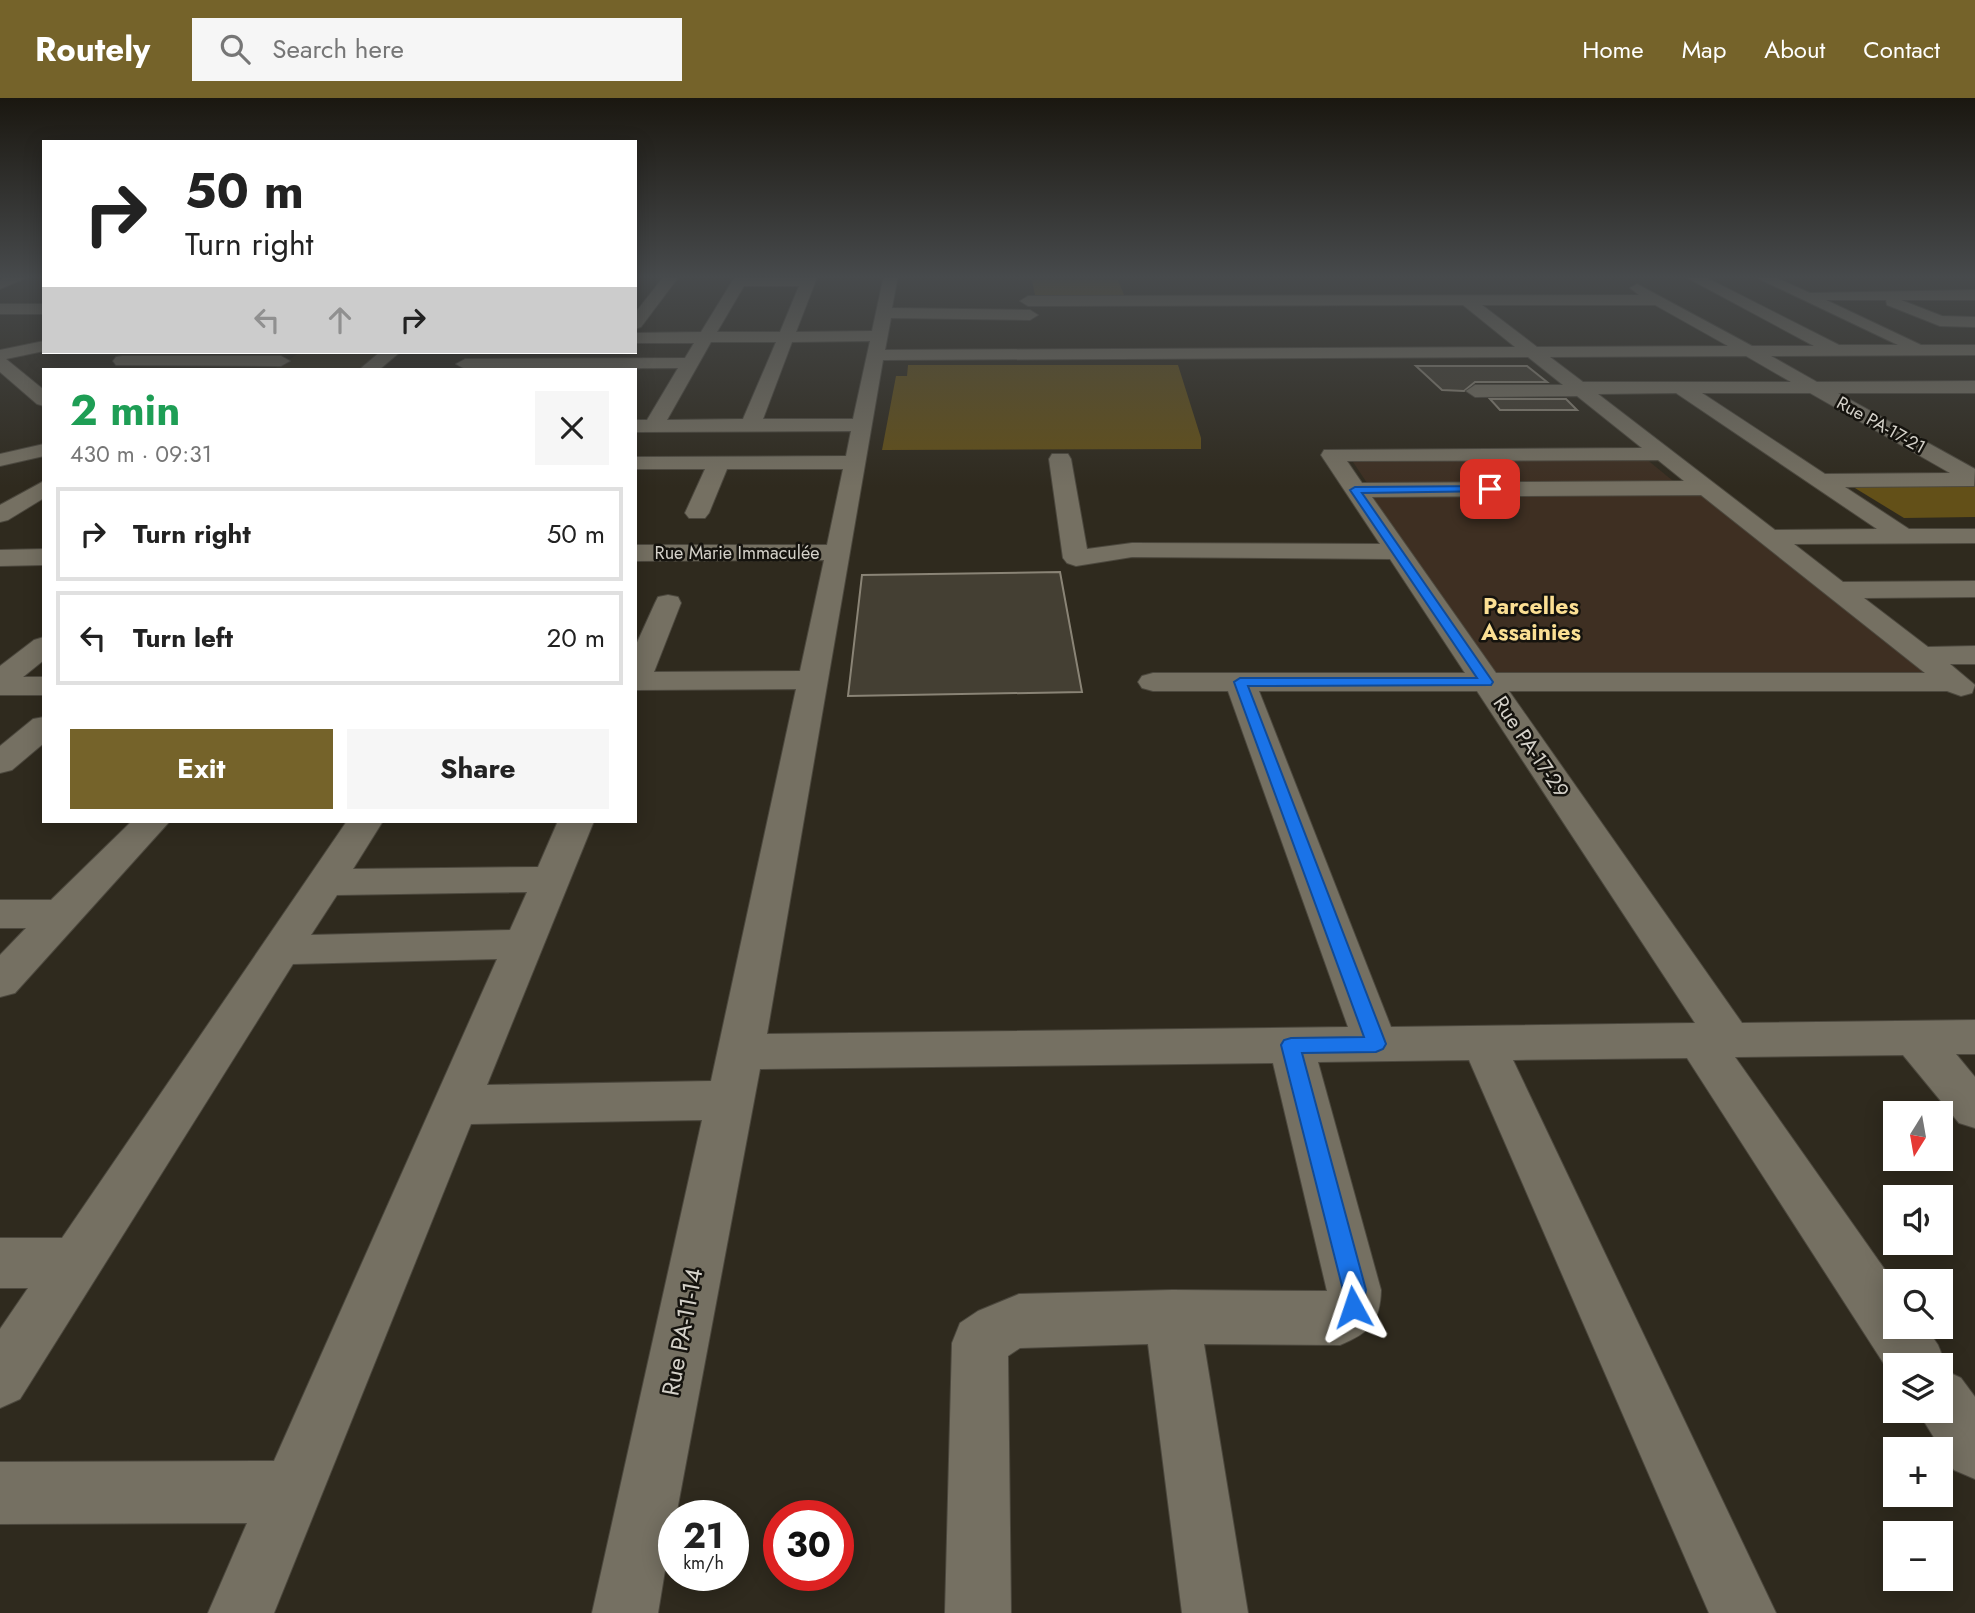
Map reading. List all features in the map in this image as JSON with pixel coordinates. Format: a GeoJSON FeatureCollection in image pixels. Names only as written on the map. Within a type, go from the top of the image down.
{"type":"FeatureCollection","features":[{"type":"Feature","properties":{"kind":"street"},"geometry":{"type":"LineString","coordinates":[[0,355],[42,346]]}},
{"type":"Feature","properties":{"kind":"street"},"geometry":{"type":"LineString","coordinates":[[644,426],[701,346]]}},
{"type":"Feature","properties":{"kind":"street"},"geometry":{"type":"LineString","coordinates":[[750,426],[782,346]]}},
{"type":"Feature","properties":{"kind":"street","name":"Rue PA-11-14"},"geometry":{"type":"LineString","coordinates":[[625,1613],[736,1076],[877,346]]}},
{"type":"Feature","properties":{"kind":"street"},"geometry":{"type":"LineString","coordinates":[[1109,346],[1216,353],[1975,350]]}},
{"type":"Feature","properties":{"kind":"street"},"geometry":{"type":"LineString","coordinates":[[1213,346],[1216,353]]}},
{"type":"Feature","properties":{"kind":"street"},"geometry":{"type":"LineString","coordinates":[[1425,346],[1432,352]]}},
{"type":"Feature","properties":{"kind":"street"},"geometry":{"type":"LineString","coordinates":[[1524,346],[1965,690]]}},
{"type":"Feature","properties":{"kind":"street"},"geometry":{"type":"LineString","coordinates":[[1622,346],[1631,352]]}},
{"type":"Feature","properties":{"kind":"street","name":"Rue PA-17-21"},"geometry":{"type":"LineString","coordinates":[[1741,346],[1975,479]]}},
{"type":"Feature","properties":{"kind":"street"},"geometry":{"type":"LineString","coordinates":[[1828,346],[1838,351]]}},
{"type":"Feature","properties":{"kind":"street"},"geometry":{"type":"LineString","coordinates":[[1913,346],[1922,350]]}},
{"type":"Feature","properties":{"kind":"street"},"geometry":{"type":"LineString","coordinates":[[1952,350],[1975,360]]}},
{"type":"Feature","properties":{"kind":"street"},"geometry":{"type":"LineString","coordinates":[[109,354],[126,364],[281,360]]}},
{"type":"Feature","properties":{"kind":"street"},"geometry":{"type":"LineString","coordinates":[[370,368],[388,354]]}},
{"type":"Feature","properties":{"kind":"street"},"geometry":{"type":"LineString","coordinates":[[467,362],[515,366],[691,363]]}},
{"type":"Feature","properties":{"kind":"street"},"geometry":{"type":"LineString","coordinates":[[0,363],[40,393]]}},
{"type":"Feature","properties":{"kind":"street"},"geometry":{"type":"LineString","coordinates":[[1926,387],[1963,405]]}},
{"type":"Feature","properties":{"kind":"street"},"geometry":{"type":"LineString","coordinates":[[1475,391],[1975,387]]}},
{"type":"Feature","properties":{"kind":"street"},"geometry":{"type":"LineString","coordinates":[[1681,388],[1903,536]]}},
{"type":"Feature","properties":{"kind":"street"},"geometry":{"type":"LineString","coordinates":[[644,426],[862,425]]}},
{"type":"Feature","properties":{"kind":"street"},"geometry":{"type":"LineString","coordinates":[[0,460],[42,450]]}},
{"type":"Feature","properties":{"kind":"street","name":"Rue PA-17-29"},"geometry":{"type":"LineString","coordinates":[[1662,454],[1332,455],[1486,682],[1715,1040],[1911,1353]]}},
{"type":"Feature","properties":{"kind":"street"},"geometry":{"type":"LineString","coordinates":[[1060,459],[1076,558],[1132,550],[1398,552]]}},
{"type":"Feature","properties":{"kind":"street"},"geometry":{"type":"LineString","coordinates":[[637,463],[855,462]]}},
{"type":"Feature","properties":{"kind":"street"},"geometry":{"type":"LineString","coordinates":[[697,513],[719,463]]}},
{"type":"Feature","properties":{"kind":"street"},"geometry":{"type":"LineString","coordinates":[[0,467],[42,467]]}},
{"type":"Feature","properties":{"kind":"street"},"geometry":{"type":"LineString","coordinates":[[1820,481],[1975,479]]}},
{"type":"Feature","properties":{"kind":"street"},"geometry":{"type":"LineString","coordinates":[[1355,490],[1706,488]]}},
{"type":"Feature","properties":{"kind":"street"},"geometry":{"type":"LineString","coordinates":[[0,515],[42,489]]}},
{"type":"Feature","properties":{"kind":"street"},"geometry":{"type":"LineString","coordinates":[[1769,537],[1975,536]]}},
{"type":"Feature","properties":{"kind":"street","name":"Rue Marie Immaculée"},"geometry":{"type":"LineString","coordinates":[[637,554],[838,552]]}},
{"type":"Feature","properties":{"kind":"street"},"geometry":{"type":"LineString","coordinates":[[0,558],[42,557]]}},
{"type":"Feature","properties":{"kind":"street"},"geometry":{"type":"LineString","coordinates":[[1837,590],[1975,589]]}},
{"type":"Feature","properties":{"kind":"street"},"geometry":{"type":"LineString","coordinates":[[637,676],[668,603]]}},
{"type":"Feature","properties":{"kind":"street"},"geometry":{"type":"LineString","coordinates":[[0,681],[42,648]]}},
{"type":"Feature","properties":{"kind":"street"},"geometry":{"type":"LineString","coordinates":[[1921,656],[1975,655]]}},
{"type":"Feature","properties":{"kind":"street"},"geometry":{"type":"LineString","coordinates":[[637,681],[813,680]]}},
{"type":"Feature","properties":{"kind":"street"},"geometry":{"type":"LineString","coordinates":[[1153,682],[1486,682],[1965,690]]}},
{"type":"Feature","properties":{"kind":"street"},"geometry":{"type":"LineString","coordinates":[[1240,682],[1376,1044]]}},
{"type":"Feature","properties":{"kind":"street"},"geometry":{"type":"LineString","coordinates":[[0,686],[42,686]]}},
{"type":"Feature","properties":{"kind":"street"},"geometry":{"type":"LineString","coordinates":[[0,763],[42,728]]}},
{"type":"Feature","properties":{"kind":"street"},"geometry":{"type":"LineString","coordinates":[[0,982],[61,914],[150,823]]}},
{"type":"Feature","properties":{"kind":"street"},"geometry":{"type":"LineString","coordinates":[[0,1379],[364,823]]}},
{"type":"Feature","properties":{"kind":"street"},"geometry":{"type":"LineString","coordinates":[[241,1613],[575,823]]}},
{"type":"Feature","properties":{"kind":"street"},"geometry":{"type":"LineString","coordinates":[[324,882],[551,879]]}},
{"type":"Feature","properties":{"kind":"street"},"geometry":{"type":"LineString","coordinates":[[0,915],[61,914]]}},
{"type":"Feature","properties":{"kind":"street"},"geometry":{"type":"LineString","coordinates":[[281,950],[524,944]]}},
{"type":"Feature","properties":{"kind":"street"},"geometry":{"type":"LineString","coordinates":[[456,1105],[736,1076],[1291,1045],[1975,1037]]}},
{"type":"Feature","properties":{"kind":"street"},"geometry":{"type":"LineString","coordinates":[[1915,1038],[1975,1109]]}},
{"type":"Feature","properties":{"kind":"street"},"geometry":{"type":"LineString","coordinates":[[1483,1043],[1743,1613]]}},
{"type":"Feature","properties":{"kind":"street"},"geometry":{"type":"LineString","coordinates":[[978,1613],[980,1343],[998,1330],[1019,1321],[1172,1317],[1340,1318],[1353,1307],[1354,1290],[1291,1045]]}},
{"type":"Feature","properties":{"kind":"street"},"geometry":{"type":"LineString","coordinates":[[0,1263],[76,1263]]}},
{"type":"Feature","properties":{"kind":"street"},"geometry":{"type":"LineString","coordinates":[[1172,1317],[1215,1613]]}},
{"type":"Feature","properties":{"kind":"street"},"geometry":{"type":"LineString","coordinates":[[1953,1416],[1975,1449]]}},
{"type":"Feature","properties":{"kind":"street"},"geometry":{"type":"LineString","coordinates":[[0,1493],[292,1492]]}},
{"type":"Feature","properties":{"kind":"shaded area"},"geometry":{"type":"Polygon","coordinates":[[[298,354],[382,354],[363,368],[276,368],[298,354]]]}},
{"type":"Feature","properties":{"kind":"shaded area"},"geometry":{"type":"Polygon","coordinates":[[[908,365],[1178,365],[1201,438],[1201,449],[882,450],[896,376],[907,376],[908,365]]]}},
{"type":"Feature","properties":{"kind":"shaded area"},"geometry":{"type":"Polygon","coordinates":[[[1645,458],[1678,485],[1369,486],[1351,459],[1645,458]]]}},
{"type":"Feature","properties":{"kind":"shaded area"},"geometry":{"type":"Polygon","coordinates":[[[1969,483],[1975,486],[1975,517],[1904,518],[1850,485],[1969,483]]]}},
{"type":"Feature","properties":{"kind":"shaded area"},"geometry":{"type":"Polygon","coordinates":[[[1363,492],[1704,492],[1931,675],[1487,677],[1363,492]]]}},
{"type":"Feature","properties":{"kind":"building"},"geometry":{"type":"Polygon","coordinates":[[[1416,366],[1527,366],[1547,382],[1475,382],[1464,391],[1442,390],[1416,366]]]}},
{"type":"Feature","properties":{"kind":"building"},"geometry":{"type":"Polygon","coordinates":[[[1490,399],[1566,399],[1577,410],[1500,410],[1490,399]]]}},
{"type":"Feature","properties":{"kind":"building"},"geometry":{"type":"Polygon","coordinates":[[[1060,572],[1082,692],[848,696],[862,575],[1060,572]]]}},
{"type":"Feature","properties":{"kind":"district","name":"Parcelles Assainies"},"geometry":{"type":"Point","coordinates":[1531,619]}},
{"type":"Feature","properties":{"kind":"route"},"geometry":{"type":"LineString","coordinates":[[1353,1307],[1354,1290],[1291,1045],[1376,1044],[1240,682],[1486,682],[1355,490],[1490,489]]}}]}
